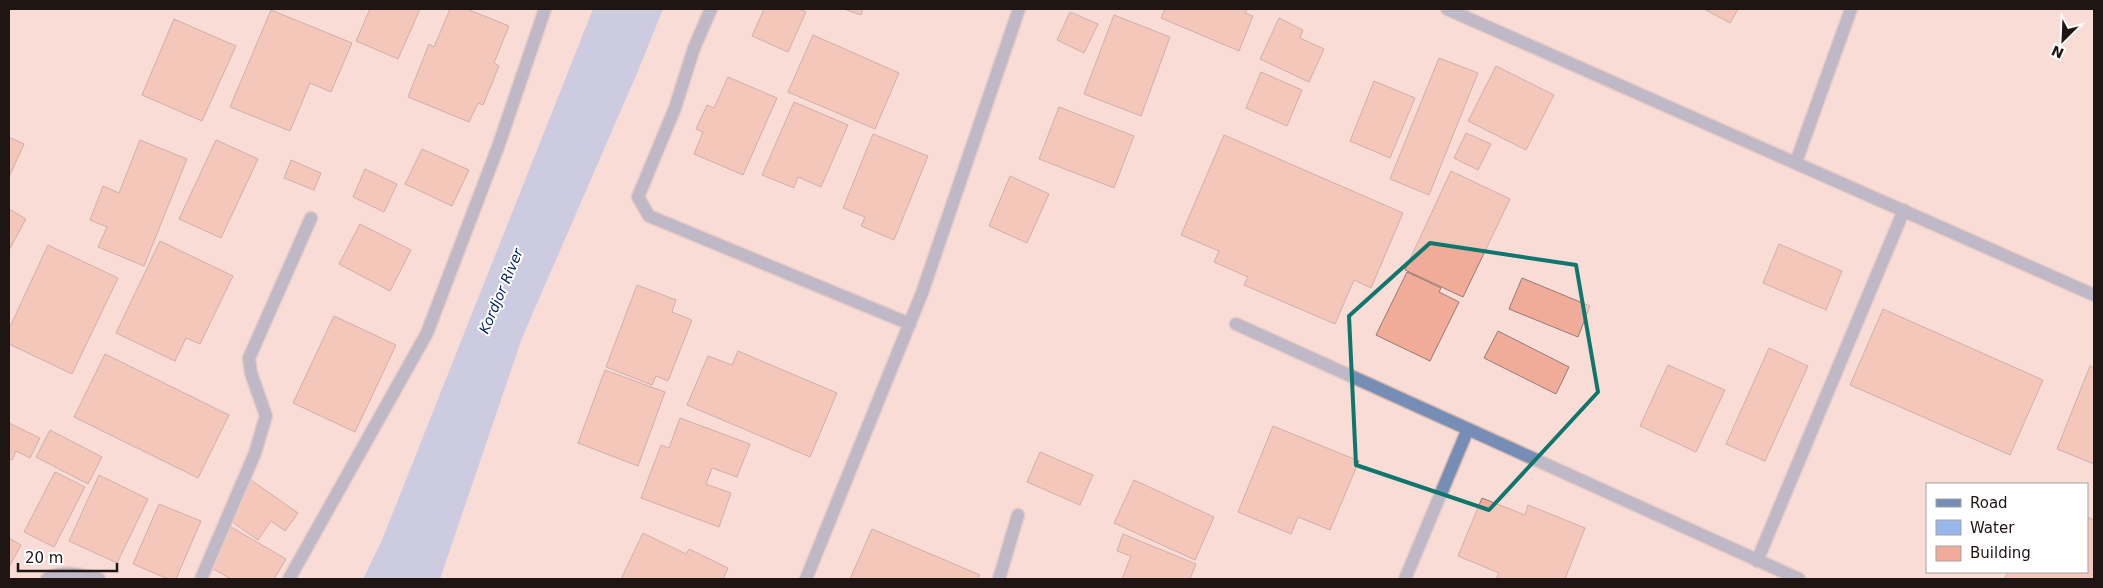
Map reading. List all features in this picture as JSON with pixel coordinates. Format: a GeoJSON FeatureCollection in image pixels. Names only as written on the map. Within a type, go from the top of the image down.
{"type":"FeatureCollection","features":[{"type":"Feature","properties":{"kind":"street"},"geometry":{"type":"LineString","coordinates":[[290,579],[426,333],[498,147],[545,9]]}},
{"type":"Feature","properties":{"kind":"street"},"geometry":{"type":"LineString","coordinates":[[710,9],[694,48],[675,108],[638,196],[649,216],[910,324]]}},
{"type":"Feature","properties":{"kind":"street"},"geometry":{"type":"LineString","coordinates":[[806,579],[922,293],[1019,9]]}},
{"type":"Feature","properties":{"kind":"street"},"geometry":{"type":"LineString","coordinates":[[1447,9],[2094,295]]}},
{"type":"Feature","properties":{"kind":"street"},"geometry":{"type":"LineString","coordinates":[[1796,162],[1851,9]]}},
{"type":"Feature","properties":{"kind":"street"},"geometry":{"type":"LineString","coordinates":[[1757,560],[1904,210]]}},
{"type":"Feature","properties":{"kind":"street"},"geometry":{"type":"LineString","coordinates":[[201,579],[255,453],[266,416],[251,373],[249,358],[311,218]]}},
{"type":"Feature","properties":{"kind":"street"},"geometry":{"type":"LineString","coordinates":[[1236,324],[1799,579]]}},
{"type":"Feature","properties":{"kind":"street"},"geometry":{"type":"LineString","coordinates":[[1405,579],[1468,429]]}},
{"type":"Feature","properties":{"kind":"street"},"geometry":{"type":"LineString","coordinates":[[1000,579],[1018,515]]}},
{"type":"Feature","properties":{"kind":"street"},"geometry":{"type":"LineString","coordinates":[[47,579],[52,575],[76,574],[100,579]]}},
{"type":"Feature","properties":{"kind":"highlighted area"},"geometry":{"type":"Polygon","coordinates":[[[1430,243],[1576,265],[1598,392],[1489,510],[1356,465],[1349,316],[1430,243]]]}},
{"type":"Feature","properties":{"kind":"water","name":"Kordjor River"},"geometry":{"type":"Polygon","coordinates":[[[593,9],[663,9],[522,338],[440,579],[363,579],[382,540],[593,9]]]}},
{"type":"Feature","properties":{"kind":"building"},"geometry":{"type":"Polygon","coordinates":[[[370,9],[420,9],[398,59],[356,41],[370,9]]]}},
{"type":"Feature","properties":{"kind":"building"},"geometry":{"type":"Polygon","coordinates":[[[450,9],[467,9],[509,26],[494,63],[499,66],[483,105],[478,103],[469,122],[408,97],[429,44],[434,47],[450,9]]]}},
{"type":"Feature","properties":{"kind":"building"},"geometry":{"type":"Polygon","coordinates":[[[764,9],[799,9],[806,12],[788,52],[752,36],[764,9]]]}},
{"type":"Feature","properties":{"kind":"building"},"geometry":{"type":"Polygon","coordinates":[[[844,9],[863,9],[861,15],[844,9]]]}},
{"type":"Feature","properties":{"kind":"building"},"geometry":{"type":"Polygon","coordinates":[[[1165,9],[1247,9],[1245,13],[1253,16],[1239,51],[1161,18],[1165,9]]]}},
{"type":"Feature","properties":{"kind":"building"},"geometry":{"type":"Polygon","coordinates":[[[1704,9],[1738,9],[1730,23],[1704,9]]]}},
{"type":"Feature","properties":{"kind":"building"},"geometry":{"type":"Polygon","coordinates":[[[271,10],[352,43],[331,92],[310,83],[290,131],[230,107],[271,10]]]}},
{"type":"Feature","properties":{"kind":"building"},"geometry":{"type":"Polygon","coordinates":[[[1070,12],[1098,24],[1084,53],[1057,40],[1070,12]]]}},
{"type":"Feature","properties":{"kind":"building"},"geometry":{"type":"Polygon","coordinates":[[[1114,15],[1170,37],[1141,116],[1084,94],[1114,15]]]}},
{"type":"Feature","properties":{"kind":"building"},"geometry":{"type":"Polygon","coordinates":[[[1279,18],[1303,30],[1300,38],[1324,49],[1309,82],[1260,59],[1279,18]]]}},
{"type":"Feature","properties":{"kind":"building"},"geometry":{"type":"Polygon","coordinates":[[[174,19],[236,46],[202,121],[142,95],[174,19]]]}},
{"type":"Feature","properties":{"kind":"building"},"geometry":{"type":"Polygon","coordinates":[[[813,35],[899,73],[875,129],[788,92],[813,35]]]}},
{"type":"Feature","properties":{"kind":"building"},"geometry":{"type":"Polygon","coordinates":[[[1439,58],[1478,73],[1429,195],[1390,179],[1439,58]]]}},
{"type":"Feature","properties":{"kind":"building"},"geometry":{"type":"Polygon","coordinates":[[[1496,66],[1554,95],[1526,150],[1468,121],[1496,66]]]}},
{"type":"Feature","properties":{"kind":"building"},"geometry":{"type":"Polygon","coordinates":[[[1261,72],[1302,90],[1287,126],[1246,108],[1261,72]]]}},
{"type":"Feature","properties":{"kind":"building"},"geometry":{"type":"Polygon","coordinates":[[[728,77],[777,98],[743,175],[694,154],[703,132],[696,129],[707,105],[714,108],[728,77]]]}},
{"type":"Feature","properties":{"kind":"building"},"geometry":{"type":"Polygon","coordinates":[[[1374,81],[1415,98],[1390,158],[1350,141],[1374,81]]]}},
{"type":"Feature","properties":{"kind":"building"},"geometry":{"type":"Polygon","coordinates":[[[794,102],[848,125],[821,187],[798,177],[794,188],[762,175],[794,102]]]}},
{"type":"Feature","properties":{"kind":"building"},"geometry":{"type":"Polygon","coordinates":[[[1059,107],[1134,136],[1114,188],[1039,159],[1059,107]]]}},
{"type":"Feature","properties":{"kind":"building"},"geometry":{"type":"Polygon","coordinates":[[[1466,133],[1491,144],[1478,170],[1454,158],[1466,133]]]}},
{"type":"Feature","properties":{"kind":"building"},"geometry":{"type":"Polygon","coordinates":[[[873,134],[928,156],[894,240],[861,226],[865,217],[843,208],[873,134]]]}},
{"type":"Feature","properties":{"kind":"building"},"geometry":{"type":"Polygon","coordinates":[[[1224,135],[1403,213],[1371,288],[1354,280],[1335,324],[1244,285],[1248,277],[1214,262],[1219,251],[1181,235],[1224,135]]]}},
{"type":"Feature","properties":{"kind":"building"},"geometry":{"type":"Polygon","coordinates":[[[9,137],[24,144],[9,177],[9,137]]]}},
{"type":"Feature","properties":{"kind":"building"},"geometry":{"type":"Polygon","coordinates":[[[140,140],[187,159],[144,266],[98,247],[107,227],[90,220],[103,186],[119,193],[140,140]]]}},
{"type":"Feature","properties":{"kind":"building"},"geometry":{"type":"Polygon","coordinates":[[[216,140],[258,159],[221,238],[179,219],[216,140]]]}},
{"type":"Feature","properties":{"kind":"building"},"geometry":{"type":"Polygon","coordinates":[[[422,149],[469,170],[452,206],[405,184],[422,149]]]}},
{"type":"Feature","properties":{"kind":"building"},"geometry":{"type":"Polygon","coordinates":[[[291,160],[321,173],[314,190],[284,178],[291,160]]]}},
{"type":"Feature","properties":{"kind":"building"},"geometry":{"type":"Polygon","coordinates":[[[365,169],[397,184],[384,212],[353,197],[365,169]]]}},
{"type":"Feature","properties":{"kind":"building"},"geometry":{"type":"Polygon","coordinates":[[[1451,171],[1510,199],[1463,297],[1405,270],[1451,171]]]}},
{"type":"Feature","properties":{"kind":"building"},"geometry":{"type":"Polygon","coordinates":[[[1010,176],[1049,194],[1027,243],[989,226],[1010,176]]]}},
{"type":"Feature","properties":{"kind":"building"},"geometry":{"type":"Polygon","coordinates":[[[9,209],[26,219],[9,250],[9,209]]]}},
{"type":"Feature","properties":{"kind":"building"},"geometry":{"type":"Polygon","coordinates":[[[360,224],[411,250],[390,291],[339,264],[360,224]]]}},
{"type":"Feature","properties":{"kind":"building"},"geometry":{"type":"Polygon","coordinates":[[[160,241],[233,276],[200,344],[186,338],[175,361],[116,333],[160,241]]]}},
{"type":"Feature","properties":{"kind":"building"},"geometry":{"type":"Polygon","coordinates":[[[1779,244],[1842,271],[1826,310],[1763,283],[1779,244]]]}},
{"type":"Feature","properties":{"kind":"building"},"geometry":{"type":"Polygon","coordinates":[[[48,245],[118,278],[72,374],[9,344],[9,329],[48,245]]]}},
{"type":"Feature","properties":{"kind":"building"},"geometry":{"type":"Polygon","coordinates":[[[1407,272],[1441,288],[1439,292],[1459,302],[1430,361],[1376,335],[1407,272]]]}},
{"type":"Feature","properties":{"kind":"building"},"geometry":{"type":"Polygon","coordinates":[[[1522,278],[1590,306],[1578,337],[1509,309],[1522,278]]]}},
{"type":"Feature","properties":{"kind":"building"},"geometry":{"type":"Polygon","coordinates":[[[637,285],[676,300],[672,312],[692,320],[668,381],[656,376],[652,385],[606,367],[637,285]]]}},
{"type":"Feature","properties":{"kind":"building"},"geometry":{"type":"Polygon","coordinates":[[[1883,309],[2043,380],[2010,455],[1850,385],[1883,309]]]}},
{"type":"Feature","properties":{"kind":"building"},"geometry":{"type":"Polygon","coordinates":[[[334,316],[396,345],[355,432],[293,403],[334,316]]]}},
{"type":"Feature","properties":{"kind":"building"},"geometry":{"type":"Polygon","coordinates":[[[1498,331],[1569,367],[1556,394],[1484,358],[1498,331]]]}},
{"type":"Feature","properties":{"kind":"building"},"geometry":{"type":"Polygon","coordinates":[[[1769,348],[1808,366],[1765,461],[1726,444],[1769,348]]]}},
{"type":"Feature","properties":{"kind":"building"},"geometry":{"type":"Polygon","coordinates":[[[738,351],[837,393],[810,457],[687,405],[708,356],[732,365],[738,351]]]}},
{"type":"Feature","properties":{"kind":"building"},"geometry":{"type":"Polygon","coordinates":[[[105,354],[229,415],[198,478],[74,417],[105,354]]]}},
{"type":"Feature","properties":{"kind":"building"},"geometry":{"type":"Polygon","coordinates":[[[1668,365],[1725,390],[1696,452],[1640,426],[1668,365]]]}},
{"type":"Feature","properties":{"kind":"building"},"geometry":{"type":"Polygon","coordinates":[[[2090,366],[2094,368],[2094,464],[2057,449],[2090,366]]]}},
{"type":"Feature","properties":{"kind":"building"},"geometry":{"type":"Polygon","coordinates":[[[605,370],[665,392],[638,466],[578,443],[605,370]]]}},
{"type":"Feature","properties":{"kind":"building"},"geometry":{"type":"Polygon","coordinates":[[[680,418],[750,444],[737,477],[712,468],[706,484],[731,493],[719,527],[641,498],[661,445],[669,448],[680,418]]]}},
{"type":"Feature","properties":{"kind":"building"},"geometry":{"type":"Polygon","coordinates":[[[9,423],[40,438],[30,458],[16,451],[12,460],[9,459],[9,423]]]}},
{"type":"Feature","properties":{"kind":"building"},"geometry":{"type":"Polygon","coordinates":[[[1273,426],[1359,461],[1330,530],[1298,517],[1291,534],[1238,512],[1273,426]]]}},
{"type":"Feature","properties":{"kind":"building"},"geometry":{"type":"Polygon","coordinates":[[[50,430],[102,457],[88,484],[36,457],[50,430]]]}},
{"type":"Feature","properties":{"kind":"building"},"geometry":{"type":"Polygon","coordinates":[[[1040,452],[1093,475],[1080,505],[1027,482],[1040,452]]]}},
{"type":"Feature","properties":{"kind":"building"},"geometry":{"type":"Polygon","coordinates":[[[55,472],[85,487],[54,547],[24,532],[55,472]]]}},
{"type":"Feature","properties":{"kind":"building"},"geometry":{"type":"Polygon","coordinates":[[[99,475],[148,499],[117,563],[69,541],[99,475]]]}},
{"type":"Feature","properties":{"kind":"building"},"geometry":{"type":"Polygon","coordinates":[[[251,480],[298,513],[285,531],[271,521],[258,540],[225,517],[251,480]]]}},
{"type":"Feature","properties":{"kind":"building"},"geometry":{"type":"Polygon","coordinates":[[[1134,480],[1214,517],[1195,560],[1114,523],[1134,480]]]}},
{"type":"Feature","properties":{"kind":"building"},"geometry":{"type":"Polygon","coordinates":[[[1482,498],[1525,515],[1528,505],[1585,528],[1565,579],[1496,579],[1499,573],[1458,556],[1482,498]]]}},
{"type":"Feature","properties":{"kind":"building"},"geometry":{"type":"Polygon","coordinates":[[[159,504],[201,521],[176,579],[168,579],[133,564],[159,504]]]}},
{"type":"Feature","properties":{"kind":"building"},"geometry":{"type":"Polygon","coordinates":[[[2088,517],[2094,520],[2094,579],[2004,579],[2007,573],[2088,573],[2088,517]]]}},
{"type":"Feature","properties":{"kind":"building"},"geometry":{"type":"Polygon","coordinates":[[[231,527],[286,559],[274,579],[231,579],[208,566],[231,527]]]}},
{"type":"Feature","properties":{"kind":"building"},"geometry":{"type":"Polygon","coordinates":[[[872,529],[980,575],[978,579],[850,579],[872,529]]]}},
{"type":"Feature","properties":{"kind":"building"},"geometry":{"type":"Polygon","coordinates":[[[643,533],[686,554],[689,549],[728,568],[723,579],[621,579],[643,533]]]}},
{"type":"Feature","properties":{"kind":"building"},"geometry":{"type":"Polygon","coordinates":[[[1123,534],[1196,564],[1190,579],[1122,579],[1131,556],[1117,551],[1123,534]]]}},
{"type":"Feature","properties":{"kind":"building"},"geometry":{"type":"Polygon","coordinates":[[[9,538],[21,545],[9,567],[9,538]]]}}]}
